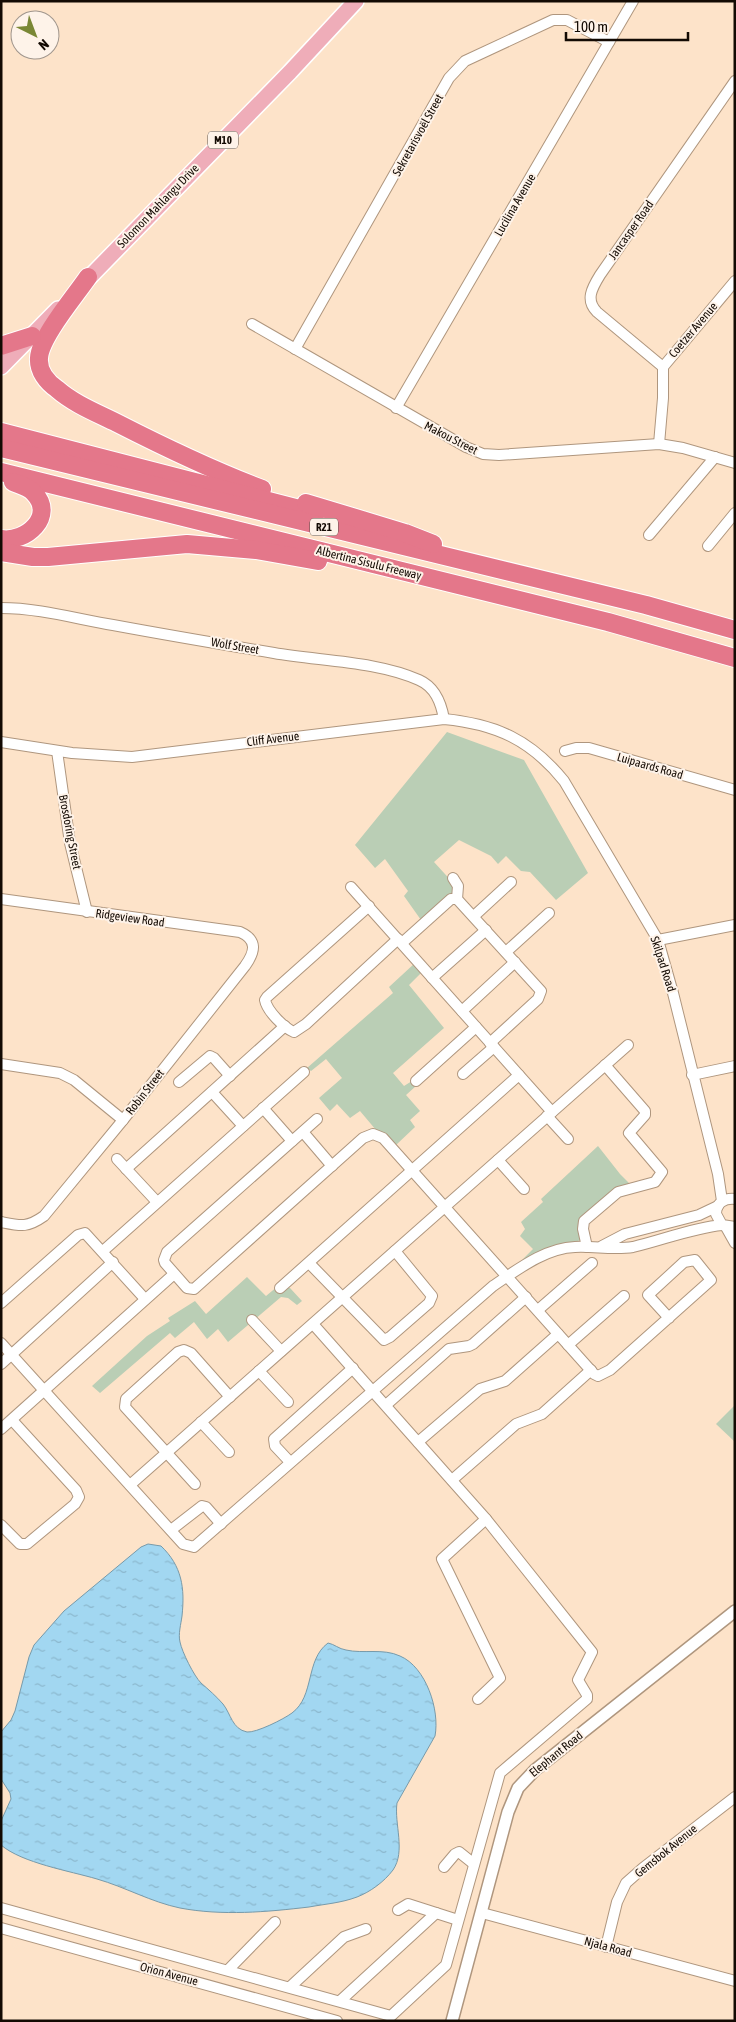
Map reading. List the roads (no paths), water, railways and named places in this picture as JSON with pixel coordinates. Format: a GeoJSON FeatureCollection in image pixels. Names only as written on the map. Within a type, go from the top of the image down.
{"type":"FeatureCollection","features":[{"type":"Feature","properties":{"kind":"highway"},"geometry":{"type":"LineString","coordinates":[[88,277],[50,330],[40,351],[40,368],[47,380],[58,390],[134,432],[247,483],[412,535],[433,544]]}},
{"type":"Feature","properties":{"kind":"highway"},"geometry":{"type":"LineString","coordinates":[[1,346],[32,336]]}},
{"type":"Feature","properties":{"kind":"highway"},"geometry":{"type":"LineString","coordinates":[[1,432],[610,591],[646,605]]}},
{"type":"Feature","properties":{"kind":"highway","name":"Albertina Sisulu Freeway"},"geometry":{"type":"LineString","coordinates":[[1,448],[646,605],[735,630]]}},
{"type":"Feature","properties":{"kind":"highway","name":"Albertina Sisulu Freeway"},"geometry":{"type":"LineString","coordinates":[[1,472],[608,622],[735,658]]}},
{"type":"Feature","properties":{"kind":"highway"},"geometry":{"type":"LineString","coordinates":[[1,479],[29,489],[38,498],[41,510],[37,525],[27,534],[12,540],[1,538]]}},
{"type":"Feature","properties":{"kind":"highway"},"geometry":{"type":"LineString","coordinates":[[1,552],[33,557],[48,557],[187,544],[256,550],[418,579],[434,579]]}},
{"type":"Feature","properties":{"kind":"main road","name":"Solomon Mahlangu Drive"},"geometry":{"type":"LineString","coordinates":[[1,367],[302,59],[356,1]]}},
{"type":"Feature","properties":{"kind":"street","name":"Lucilina Avenue"},"geometry":{"type":"LineString","coordinates":[[396,408],[633,1]]}},
{"type":"Feature","properties":{"kind":"street","name":"Sekretarisvoël Street"},"geometry":{"type":"LineString","coordinates":[[295,349],[450,78],[460,66],[544,23],[560,19],[575,23],[610,42]]}},
{"type":"Feature","properties":{"kind":"street","name":"Jancasper Road"},"geometry":{"type":"LineString","coordinates":[[663,366],[597,312],[591,303],[591,293],[600,275],[735,82]]}},
{"type":"Feature","properties":{"kind":"street","name":"Coetzer Avenue"},"geometry":{"type":"LineString","coordinates":[[659,444],[663,398],[663,366],[735,281]]}},
{"type":"Feature","properties":{"kind":"street","name":"Makou Street"},"geometry":{"type":"LineString","coordinates":[[252,324],[466,447],[490,455],[659,444],[683,448],[735,463]]}},
{"type":"Feature","properties":{"kind":"street"},"geometry":{"type":"LineString","coordinates":[[649,535],[715,458]]}},
{"type":"Feature","properties":{"kind":"street"},"geometry":{"type":"LineString","coordinates":[[708,546],[735,513]]}},
{"type":"Feature","properties":{"kind":"street","name":"Wolf Street"},"geometry":{"type":"LineString","coordinates":[[1,608],[41,612],[289,656],[344,661],[406,675],[419,680],[435,692],[442,706],[444,719]]}},
{"type":"Feature","properties":{"kind":"street","name":"Cliff Avenue"},"geometry":{"type":"LineString","coordinates":[[1,742],[57,751],[132,757],[444,719],[478,724],[497,730],[512,736],[538,753]]}},
{"type":"Feature","properties":{"kind":"street","name":"Luipaards Road"},"geometry":{"type":"LineString","coordinates":[[565,751],[576,748],[590,748],[735,790]]}},
{"type":"Feature","properties":{"kind":"street","name":"Brosdoring Street"},"geometry":{"type":"LineString","coordinates":[[57,751],[70,843],[87,912]]}},
{"type":"Feature","properties":{"kind":"street","name":"Skilpad Road"},"geometry":{"type":"LineString","coordinates":[[538,753],[553,768],[568,788],[658,940],[718,1174],[720,1204],[717,1219],[728,1226]]}},
{"type":"Feature","properties":{"kind":"street"},"geometry":{"type":"LineString","coordinates":[[453,878],[458,886],[457,899],[541,991],[541,997],[463,1074]]}},
{"type":"Feature","properties":{"kind":"street"},"geometry":{"type":"LineString","coordinates":[[474,916],[511,882]]}},
{"type":"Feature","properties":{"kind":"street"},"geometry":{"type":"LineString","coordinates":[[352,886],[519,1075],[568,1139]]}},
{"type":"Feature","properties":{"kind":"street","name":"Ridgeview Road"},"geometry":{"type":"LineString","coordinates":[[1,899],[240,932],[250,938],[254,945]]}},
{"type":"Feature","properties":{"kind":"street"},"geometry":{"type":"LineString","coordinates":[[369,906],[265,1000],[267,1007],[294,1032],[400,941],[451,900],[457,899]]}},
{"type":"Feature","properties":{"kind":"street"},"geometry":{"type":"LineString","coordinates":[[506,952],[549,913]]}},
{"type":"Feature","properties":{"kind":"street"},"geometry":{"type":"LineString","coordinates":[[658,940],[735,925]]}},
{"type":"Feature","properties":{"kind":"street"},"geometry":{"type":"LineString","coordinates":[[432,978],[486,930]]}},
{"type":"Feature","properties":{"kind":"street","name":"Robin Street"},"geometry":{"type":"LineString","coordinates":[[1,1222],[22,1227],[44,1216],[245,966],[252,956],[254,945]]}},
{"type":"Feature","properties":{"kind":"street"},"geometry":{"type":"LineString","coordinates":[[462,1010],[515,962]]}},
{"type":"Feature","properties":{"kind":"street"},"geometry":{"type":"LineString","coordinates":[[126,1169],[286,1026]]}},
{"type":"Feature","properties":{"kind":"street"},"geometry":{"type":"LineString","coordinates":[[416,1081],[476,1027]]}},
{"type":"Feature","properties":{"kind":"street"},"geometry":{"type":"LineString","coordinates":[[130,1485],[628,1045]]}},
{"type":"Feature","properties":{"kind":"street"},"geometry":{"type":"LineString","coordinates":[[179,1082],[210,1056],[230,1076]]}},
{"type":"Feature","properties":{"kind":"street"},"geometry":{"type":"LineString","coordinates":[[1,1064],[60,1073],[74,1080],[123,1120]]}},
{"type":"Feature","properties":{"kind":"street"},"geometry":{"type":"LineString","coordinates":[[587,1246],[583,1229],[584,1221],[618,1192],[655,1182],[662,1172],[629,1133],[645,1115],[645,1111],[605,1065]]}},
{"type":"Feature","properties":{"kind":"street"},"geometry":{"type":"LineString","coordinates":[[692,1075],[735,1066]]}},
{"type":"Feature","properties":{"kind":"street"},"geometry":{"type":"LineString","coordinates":[[103,1251],[304,1072]]}},
{"type":"Feature","properties":{"kind":"street"},"geometry":{"type":"LineString","coordinates":[[280,1288],[519,1075]]}},
{"type":"Feature","properties":{"kind":"street"},"geometry":{"type":"LineString","coordinates":[[212,1092],[243,1126]]}},
{"type":"Feature","properties":{"kind":"street"},"geometry":{"type":"LineString","coordinates":[[263,1108],[292,1141]]}},
{"type":"Feature","properties":{"kind":"street"},"geometry":{"type":"LineString","coordinates":[[317,1119],[167,1252],[164,1260],[174,1274],[188,1288],[194,1289],[363,1138],[373,1134],[383,1138],[558,1334],[598,1376],[610,1370],[711,1280],[694,1260],[684,1262],[648,1295],[668,1318]]}},
{"type":"Feature","properties":{"kind":"street"},"geometry":{"type":"LineString","coordinates":[[302,1132],[332,1166]]}},
{"type":"Feature","properties":{"kind":"street"},"geometry":{"type":"LineString","coordinates":[[117,1159],[157,1202]]}},
{"type":"Feature","properties":{"kind":"street"},"geometry":{"type":"LineString","coordinates":[[498,1160],[524,1189]]}},
{"type":"Feature","properties":{"kind":"street","name":"Skilpad Road"},"geometry":{"type":"LineString","coordinates":[[718,1174],[734,1199]]}},
{"type":"Feature","properties":{"kind":"street"},"geometry":{"type":"LineString","coordinates":[[602,1246],[625,1234],[699,1215],[734,1199]]}},
{"type":"Feature","properties":{"kind":"street"},"geometry":{"type":"LineString","coordinates":[[1,1343],[184,1544],[194,1547],[493,1286],[507,1276],[554,1252],[573,1247],[632,1247],[700,1228],[728,1226],[735,1243]]}},
{"type":"Feature","properties":{"kind":"street"},"geometry":{"type":"LineString","coordinates":[[1,1303],[81,1233],[88,1234],[145,1298]]}},
{"type":"Feature","properties":{"kind":"street"},"geometry":{"type":"LineString","coordinates":[[309,1263],[384,1340],[423,1309],[429,1303],[432,1296],[395,1251]]}},
{"type":"Feature","properties":{"kind":"street"},"geometry":{"type":"LineString","coordinates":[[1,1364],[113,1262]]}},
{"type":"Feature","properties":{"kind":"street"},"geometry":{"type":"LineString","coordinates":[[538,1310],[592,1263]]}},
{"type":"Feature","properties":{"kind":"street"},"geometry":{"type":"LineString","coordinates":[[1,1430],[145,1298],[174,1274]]}},
{"type":"Feature","properties":{"kind":"street"},"geometry":{"type":"LineString","coordinates":[[568,1345],[624,1296]]}},
{"type":"Feature","properties":{"kind":"street"},"geometry":{"type":"LineString","coordinates":[[386,1405],[449,1349],[473,1344],[526,1297]]}},
{"type":"Feature","properties":{"kind":"street"},"geometry":{"type":"LineString","coordinates":[[252,1320],[282,1351]]}},
{"type":"Feature","properties":{"kind":"street"},"geometry":{"type":"LineString","coordinates":[[1,1908],[391,2016],[446,1965],[500,1773],[587,1699],[587,1694],[578,1680],[592,1652],[486,1519],[313,1324]]}},
{"type":"Feature","properties":{"kind":"street"},"geometry":{"type":"LineString","coordinates":[[418,1442],[480,1389],[505,1381],[558,1334]]}},
{"type":"Feature","properties":{"kind":"street"},"geometry":{"type":"LineString","coordinates":[[194,1484],[125,1408],[126,1399],[178,1352],[184,1350],[191,1353],[230,1397]]}},
{"type":"Feature","properties":{"kind":"street"},"geometry":{"type":"LineString","coordinates":[[290,1462],[275,1446],[274,1439],[353,1368]]}},
{"type":"Feature","properties":{"kind":"street"},"geometry":{"type":"LineString","coordinates":[[452,1480],[516,1424],[542,1414],[591,1370]]}},
{"type":"Feature","properties":{"kind":"street"},"geometry":{"type":"LineString","coordinates":[[259,1371],[288,1402]]}},
{"type":"Feature","properties":{"kind":"street"},"geometry":{"type":"LineString","coordinates":[[1,1525],[20,1544],[27,1544],[75,1504],[79,1497],[76,1490],[12,1420]]}},
{"type":"Feature","properties":{"kind":"street"},"geometry":{"type":"LineString","coordinates":[[201,1422],[229,1452]]}},
{"type":"Feature","properties":{"kind":"street"},"geometry":{"type":"LineString","coordinates":[[171,1530],[202,1506],[206,1507],[221,1524]]}},
{"type":"Feature","properties":{"kind":"street"},"geometry":{"type":"LineString","coordinates":[[478,1699],[500,1678],[442,1559],[486,1519]]}},
{"type":"Feature","properties":{"kind":"street","name":"Elephant Road"},"geometry":{"type":"LineString","coordinates":[[453,2019],[503,1829],[512,1800],[518,1788],[535,1770],[735,1611]]}},
{"type":"Feature","properties":{"kind":"street","name":"Gemsbok Avenue"},"geometry":{"type":"LineString","coordinates":[[606,1947],[617,1902],[626,1883],[735,1797]]}},
{"type":"Feature","properties":{"kind":"street"},"geometry":{"type":"LineString","coordinates":[[444,1867],[459,1852],[474,1864]]}},
{"type":"Feature","properties":{"kind":"street"},"geometry":{"type":"LineString","coordinates":[[398,1910],[408,1904],[458,1920]]}},
{"type":"Feature","properties":{"kind":"street"},"geometry":{"type":"LineString","coordinates":[[340,2001],[436,1913]]}},
{"type":"Feature","properties":{"kind":"street","name":"Njala Road"},"geometry":{"type":"LineString","coordinates":[[482,1913],[735,1981]]}},
{"type":"Feature","properties":{"kind":"street"},"geometry":{"type":"LineString","coordinates":[[228,1970],[275,1922]]}},
{"type":"Feature","properties":{"kind":"street","name":"Orion Avenue"},"geometry":{"type":"LineString","coordinates":[[1,1928],[337,2021]]}},
{"type":"Feature","properties":{"kind":"street"},"geometry":{"type":"LineString","coordinates":[[290,1987],[344,1937],[366,1928]]}},
{"type":"Feature","properties":{"kind":"water"},"geometry":{"type":"Polygon","coordinates":[[[148,1544],[161,1546],[174,1561],[178,1570],[183,1596],[179,1639],[189,1664],[198,1680],[223,1704],[235,1724],[242,1730],[251,1732],[270,1725],[288,1716],[299,1706],[304,1697],[316,1659],[328,1643],[346,1650],[387,1652],[400,1656],[417,1669],[424,1679],[433,1702],[436,1726],[435,1736],[397,1803],[399,1854],[397,1863],[393,1870],[372,1889],[351,1899],[309,1907],[244,1912],[212,1912],[169,1905],[107,1882],[33,1862],[1,1845],[1,1821],[11,1799],[10,1793],[1,1779],[1,1732],[11,1720],[15,1711],[34,1645],[64,1611],[141,1547],[148,1544]]]}}]}
